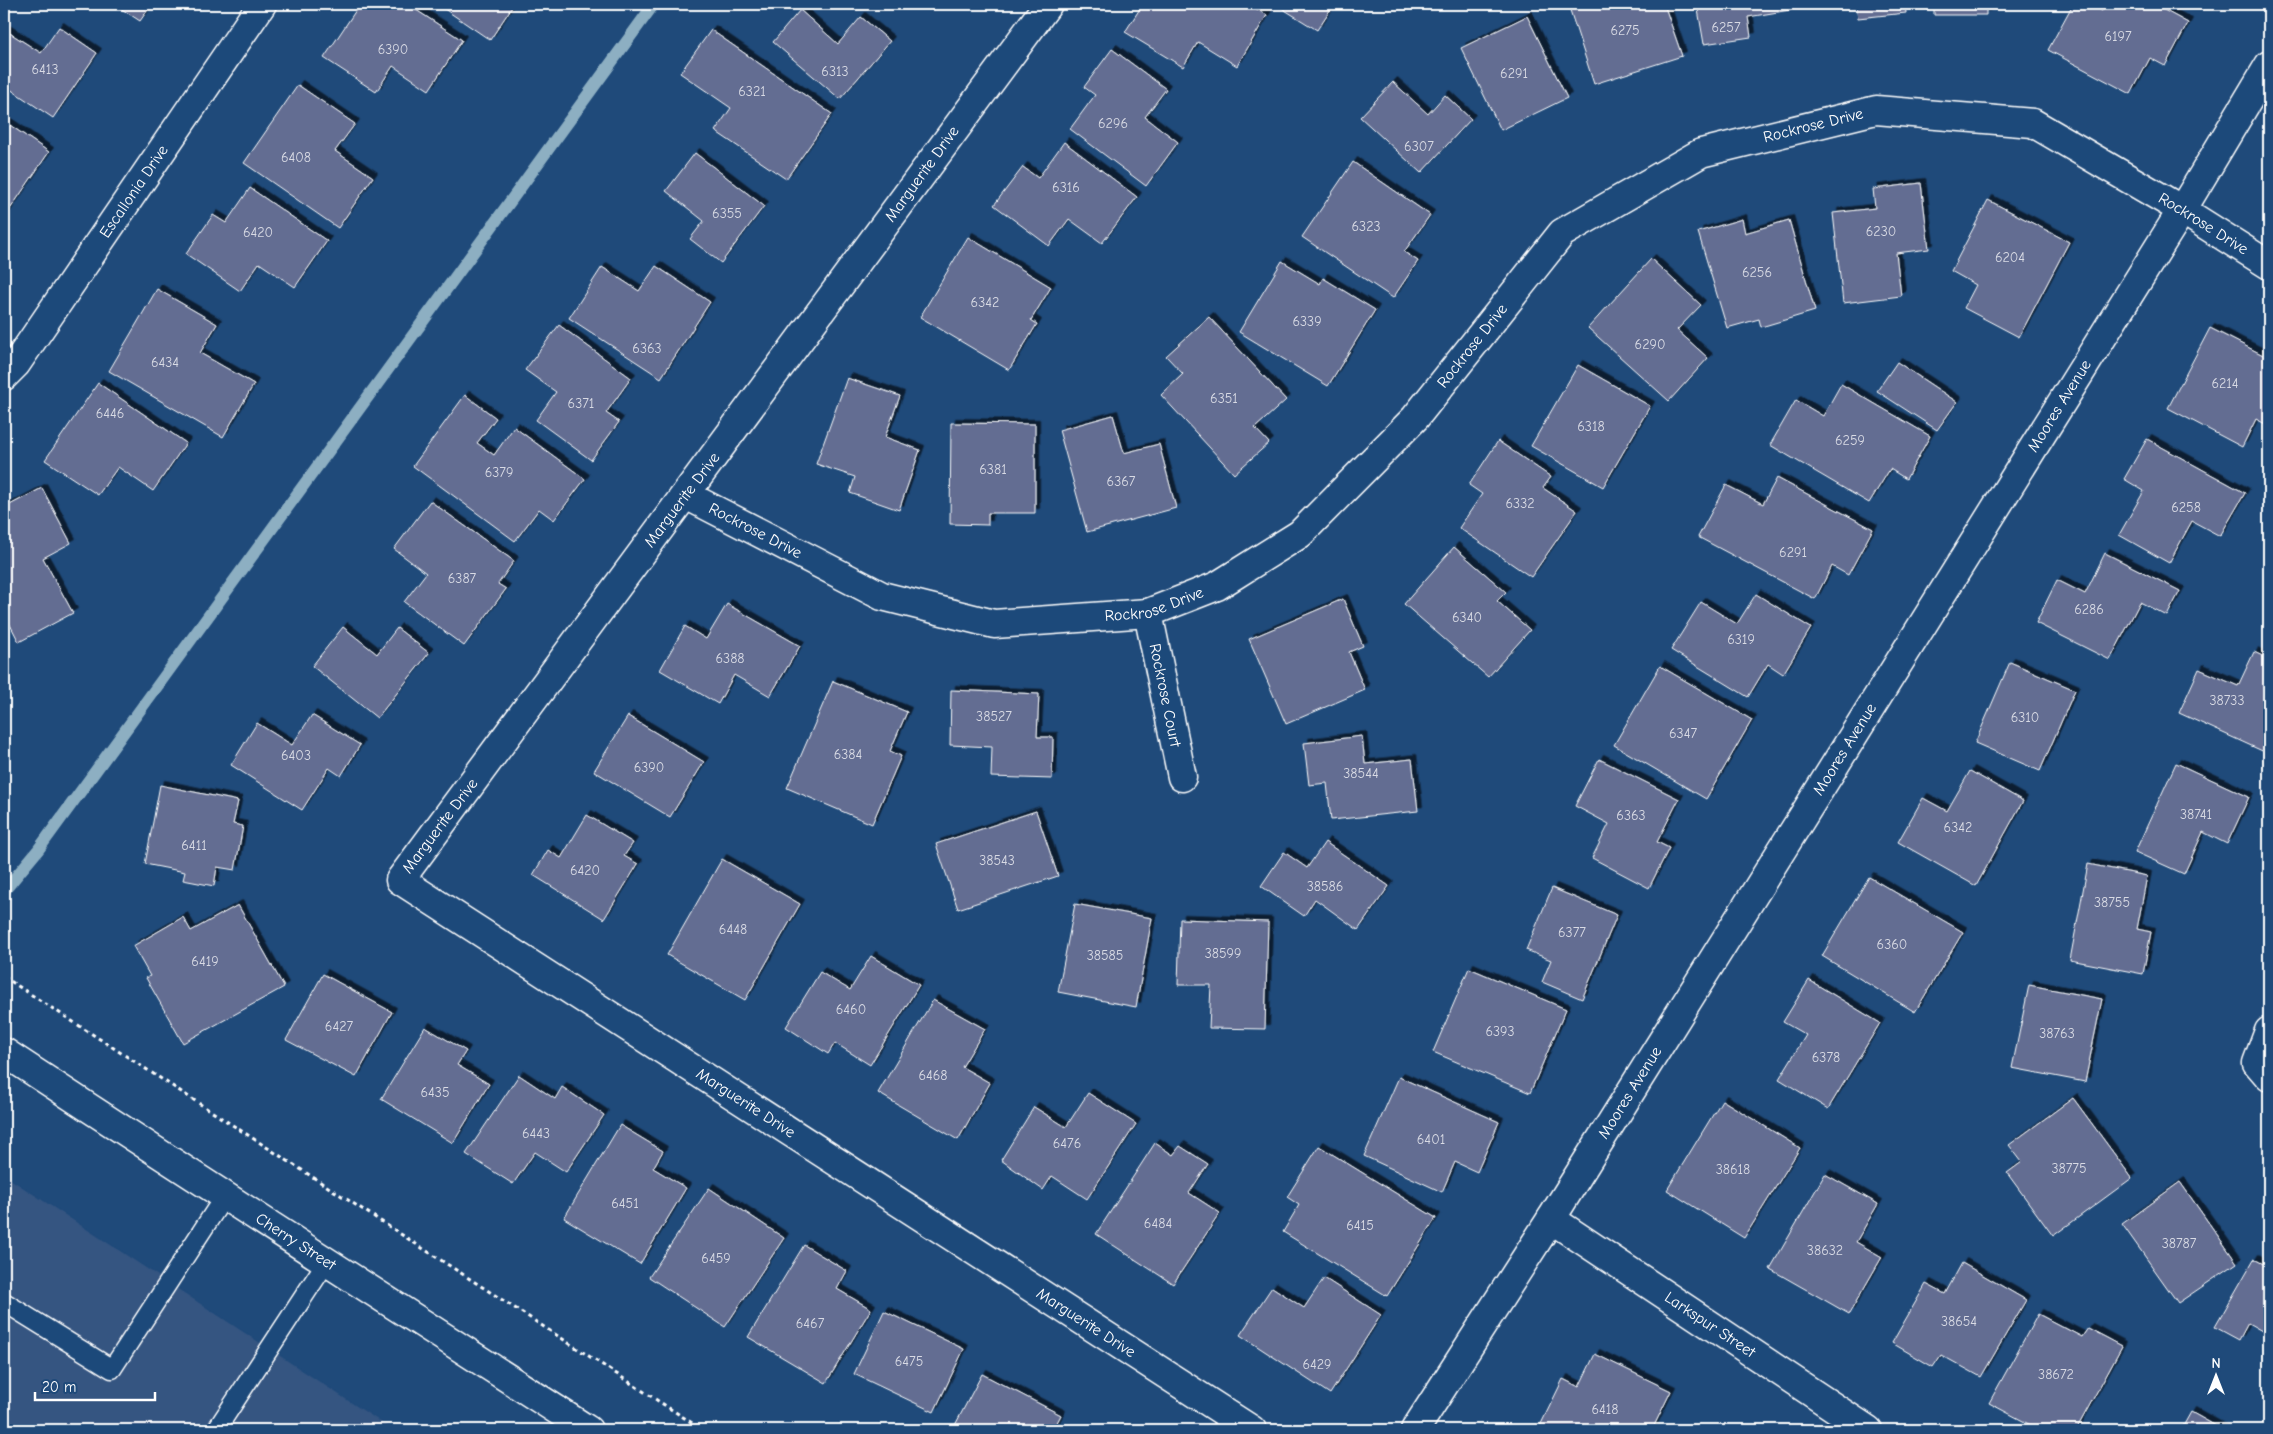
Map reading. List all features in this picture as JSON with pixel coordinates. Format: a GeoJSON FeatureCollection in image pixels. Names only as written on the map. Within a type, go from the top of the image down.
{"type":"FeatureCollection","features":[{"type":"Feature","properties":{"kind":"street","name":"Escallonia Drive"},"geometry":{"type":"LineString","coordinates":[[4,376],[16,364],[262,4]]}},
{"type":"Feature","properties":{"kind":"street","name":"Marguerite Drive"},"geometry":{"type":"LineString","coordinates":[[1048,4],[400,880],[1252,1430]]}},
{"type":"Feature","properties":{"kind":"street","name":"Moores Avenue"},"geometry":{"type":"LineString","coordinates":[[1415,1430],[1551,1219],[2182,210],[2269,65]]}},
{"type":"Feature","properties":{"kind":"street","name":"Rockrose Drive"},"geometry":{"type":"LineString","coordinates":[[686,495],[882,596],[994,624],[1148,613],[1217,586],[1300,534],[1415,418],[1562,233],[1701,153],[1876,110],[2033,123],[2182,210],[2269,265]]}},
{"type":"Feature","properties":{"kind":"street","name":"Rockrose Court"},"geometry":{"type":"LineString","coordinates":[[1148,613],[1182,777]]}},
{"type":"Feature","properties":{"kind":"street"},"geometry":{"type":"LineString","coordinates":[[2269,1031],[2258,1063],[2269,1078]]}},
{"type":"Feature","properties":{"kind":"street","name":"Cherry Street"},"geometry":{"type":"LineString","coordinates":[[4,1052],[224,1197],[327,1261],[588,1430]]}},
{"type":"Feature","properties":{"kind":"street","name":"Larkspur Street"},"geometry":{"type":"LineString","coordinates":[[1551,1219],[1868,1430]]}},
{"type":"Feature","properties":{"kind":"lane"},"geometry":{"type":"LineString","coordinates":[[4,1302],[112,1369],[224,1197]]}},
{"type":"Feature","properties":{"kind":"lane"},"geometry":{"type":"LineString","coordinates":[[220,1429],[327,1261]]}},
{"type":"Feature","properties":{"kind":"path"},"geometry":{"type":"LineString","coordinates":[[4,977],[703,1430]]}},
{"type":"Feature","properties":{"kind":"shaded area"},"geometry":{"type":"Polygon","coordinates":[[[4,1175],[393,1430],[4,1430],[4,1175]]]}},
{"type":"Feature","properties":{"kind":"building"},"geometry":{"type":"Polygon","coordinates":[[[114,4],[152,4],[140,21],[114,4]]]}},
{"type":"Feature","properties":{"kind":"building"},"geometry":{"type":"Polygon","coordinates":[[[360,4],[407,4],[462,40],[429,90],[393,66],[376,92],[324,58],[360,4]]]}},
{"type":"Feature","properties":{"kind":"building"},"geometry":{"type":"Polygon","coordinates":[[[437,4],[514,4],[490,40],[437,4]]]}},
{"type":"Feature","properties":{"kind":"building"},"geometry":{"type":"Polygon","coordinates":[[[1143,4],[1248,4],[1267,15],[1237,66],[1198,42],[1183,67],[1125,32],[1143,4]]]}},
{"type":"Feature","properties":{"kind":"building"},"geometry":{"type":"Polygon","coordinates":[[[1275,4],[1334,4],[1317,30],[1275,4]]]}},
{"type":"Feature","properties":{"kind":"building"},"geometry":{"type":"Polygon","coordinates":[[[1568,4],[1664,4],[1682,56],[1594,84],[1568,4]]]}},
{"type":"Feature","properties":{"kind":"building"},"geometry":{"type":"Polygon","coordinates":[[[1697,4],[1789,4],[1790,10],[1748,17],[1751,37],[1704,44],[1697,4]]]}},
{"type":"Feature","properties":{"kind":"building"},"geometry":{"type":"Polygon","coordinates":[[[1810,4],[1856,4],[1811,8],[1810,4]]]}},
{"type":"Feature","properties":{"kind":"building"},"geometry":{"type":"Polygon","coordinates":[[[1856,4],[1905,4],[1906,13],[1858,18],[1856,4]]]}},
{"type":"Feature","properties":{"kind":"building"},"geometry":{"type":"Polygon","coordinates":[[[1934,4],[1986,4],[1986,15],[1934,15],[1934,4]]]}},
{"type":"Feature","properties":{"kind":"building"},"geometry":{"type":"Polygon","coordinates":[[[2073,4],[2089,4],[2102,11],[2106,4],[2153,4],[2188,23],[2165,66],[2150,58],[2131,94],[2048,50],[2073,4]]]}},
{"type":"Feature","properties":{"kind":"building"},"geometry":{"type":"Polygon","coordinates":[[[800,10],[838,44],[861,17],[890,41],[840,99],[773,42],[800,10]]]}},
{"type":"Feature","properties":{"kind":"building"},"geometry":{"type":"Polygon","coordinates":[[[1527,16],[1567,98],[1501,130],[1461,48],[1527,16]]]}},
{"type":"Feature","properties":{"kind":"building"},"geometry":{"type":"Polygon","coordinates":[[[59,27],[97,53],[53,118],[4,85],[4,32],[5,30],[41,53],[59,27]]]}},
{"type":"Feature","properties":{"kind":"building"},"geometry":{"type":"Polygon","coordinates":[[[711,30],[832,114],[786,179],[715,131],[731,108],[680,73],[711,30]]]}},
{"type":"Feature","properties":{"kind":"building"},"geometry":{"type":"Polygon","coordinates":[[[1112,49],[1166,89],[1145,117],[1178,142],[1146,186],[1070,129],[1095,95],[1084,87],[1112,49]]]}},
{"type":"Feature","properties":{"kind":"building"},"geometry":{"type":"Polygon","coordinates":[[[1393,82],[1428,114],[1445,95],[1471,119],[1421,173],[1360,117],[1393,82]]]}},
{"type":"Feature","properties":{"kind":"building"},"geometry":{"type":"Polygon","coordinates":[[[298,85],[355,124],[335,151],[373,177],[338,228],[244,163],[298,85]]]}},
{"type":"Feature","properties":{"kind":"building"},"geometry":{"type":"Polygon","coordinates":[[[4,121],[49,152],[4,218],[4,121]]]}},
{"type":"Feature","properties":{"kind":"building"},"geometry":{"type":"Polygon","coordinates":[[[1064,142],[1137,197],[1102,243],[1069,219],[1049,246],[994,205],[1023,167],[1038,178],[1064,142]]]}},
{"type":"Feature","properties":{"kind":"building"},"geometry":{"type":"Polygon","coordinates":[[[695,153],[764,206],[721,263],[690,239],[704,221],[666,191],[695,153]]]}},
{"type":"Feature","properties":{"kind":"building"},"geometry":{"type":"Polygon","coordinates":[[[1353,162],[1430,215],[1404,252],[1418,261],[1393,298],[1302,237],[1353,162]]]}},
{"type":"Feature","properties":{"kind":"building"},"geometry":{"type":"Polygon","coordinates":[[[1921,183],[1929,249],[1896,253],[1901,296],[1843,303],[1833,213],[1875,208],[1873,189],[1921,183]]]}},
{"type":"Feature","properties":{"kind":"building"},"geometry":{"type":"Polygon","coordinates":[[[250,188],[327,241],[295,287],[259,263],[240,291],[186,254],[213,215],[226,223],[250,188]]]}},
{"type":"Feature","properties":{"kind":"building"},"geometry":{"type":"Polygon","coordinates":[[[1988,200],[2069,242],[2019,337],[1964,308],[1976,285],[1951,271],[1988,200]]]}},
{"type":"Feature","properties":{"kind":"building"},"geometry":{"type":"Polygon","coordinates":[[[1742,219],[1745,233],[1789,220],[1815,311],[1761,327],[1759,319],[1727,328],[1698,232],[1742,219]]]}},
{"type":"Feature","properties":{"kind":"building"},"geometry":{"type":"Polygon","coordinates":[[[968,237],[1051,287],[1031,320],[1037,324],[1009,370],[920,317],[968,237]]]}},
{"type":"Feature","properties":{"kind":"building"},"geometry":{"type":"Polygon","coordinates":[[[1651,259],[1701,305],[1677,330],[1708,358],[1669,401],[1588,328],[1651,259]]]}},
{"type":"Feature","properties":{"kind":"building"},"geometry":{"type":"Polygon","coordinates":[[[1282,261],[1320,284],[1323,278],[1375,310],[1328,386],[1239,332],[1282,261]]]}},
{"type":"Feature","properties":{"kind":"building"},"geometry":{"type":"Polygon","coordinates":[[[656,266],[710,302],[661,378],[569,318],[602,267],[639,291],[656,266]]]}},
{"type":"Feature","properties":{"kind":"building"},"geometry":{"type":"Polygon","coordinates":[[[157,289],[217,324],[200,353],[254,384],[223,437],[109,371],[157,289]]]}},
{"type":"Feature","properties":{"kind":"building"},"geometry":{"type":"Polygon","coordinates":[[[1209,317],[1286,400],[1255,428],[1269,443],[1234,474],[1161,395],[1183,374],[1166,356],[1209,317]]]}},
{"type":"Feature","properties":{"kind":"building"},"geometry":{"type":"Polygon","coordinates":[[[559,325],[631,378],[606,413],[619,422],[591,460],[536,420],[556,392],[525,370],[559,325]]]}},
{"type":"Feature","properties":{"kind":"building"},"geometry":{"type":"Polygon","coordinates":[[[2210,328],[2269,358],[2269,426],[2256,419],[2242,447],[2168,408],[2210,328]]]}},
{"type":"Feature","properties":{"kind":"building"},"geometry":{"type":"Polygon","coordinates":[[[1897,362],[1957,402],[1937,430],[1877,391],[1897,362]]]}},
{"type":"Feature","properties":{"kind":"building"},"geometry":{"type":"Polygon","coordinates":[[[1578,365],[1650,406],[1603,487],[1531,446],[1578,365]]]}},
{"type":"Feature","properties":{"kind":"building"},"geometry":{"type":"Polygon","coordinates":[[[847,378],[900,396],[885,437],[920,450],[899,510],[850,493],[855,477],[816,464],[847,378]]]}},
{"type":"Feature","properties":{"kind":"building"},"geometry":{"type":"Polygon","coordinates":[[[98,383],[186,443],[153,491],[118,467],[98,495],[45,460],[98,383]]]}},
{"type":"Feature","properties":{"kind":"building"},"geometry":{"type":"Polygon","coordinates":[[[1841,384],[1930,436],[1906,479],[1890,469],[1869,503],[1770,445],[1796,400],[1823,416],[1841,384]]]}},
{"type":"Feature","properties":{"kind":"building"},"geometry":{"type":"Polygon","coordinates":[[[465,395],[496,418],[477,443],[494,455],[514,427],[585,479],[554,520],[539,509],[515,541],[413,466],[465,395]]]}},
{"type":"Feature","properties":{"kind":"building"},"geometry":{"type":"Polygon","coordinates":[[[1113,415],[1124,453],[1159,444],[1176,508],[1087,532],[1059,430],[1113,415]]]}},
{"type":"Feature","properties":{"kind":"building"},"geometry":{"type":"Polygon","coordinates":[[[951,423],[1035,424],[1035,513],[988,513],[988,525],[950,524],[951,423]]]}},
{"type":"Feature","properties":{"kind":"building"},"geometry":{"type":"Polygon","coordinates":[[[2147,439],[2245,493],[2220,536],[2192,521],[2169,563],[2119,535],[2144,491],[2124,479],[2147,439]]]}},
{"type":"Feature","properties":{"kind":"building"},"geometry":{"type":"Polygon","coordinates":[[[1498,441],[1551,477],[1543,488],[1577,511],[1531,577],[1459,528],[1482,494],[1469,485],[1498,441]]]}},
{"type":"Feature","properties":{"kind":"building"},"geometry":{"type":"Polygon","coordinates":[[[1777,478],[1873,529],[1848,575],[1832,566],[1815,599],[1698,537],[1726,485],[1763,504],[1777,478]]]}},
{"type":"Feature","properties":{"kind":"building"},"geometry":{"type":"Polygon","coordinates":[[[42,488],[71,543],[43,558],[73,613],[19,642],[4,613],[4,508],[42,488]]]}},
{"type":"Feature","properties":{"kind":"building"},"geometry":{"type":"Polygon","coordinates":[[[430,501],[514,561],[498,584],[506,589],[464,646],[404,602],[426,573],[394,549],[430,501]]]}},
{"type":"Feature","properties":{"kind":"building"},"geometry":{"type":"Polygon","coordinates":[[[1454,547],[1506,592],[1497,601],[1530,630],[1488,677],[1404,604],[1454,547]]]}},
{"type":"Feature","properties":{"kind":"building"},"geometry":{"type":"Polygon","coordinates":[[[2105,553],[2180,591],[2167,616],[2140,602],[2110,660],[2036,623],[2057,580],[2085,594],[2105,553]]]}},
{"type":"Feature","properties":{"kind":"building"},"geometry":{"type":"Polygon","coordinates":[[[1756,594],[1811,628],[1783,674],[1768,664],[1748,697],[1671,650],[1701,602],[1737,624],[1756,594]]]}},
{"type":"Feature","properties":{"kind":"building"},"geometry":{"type":"Polygon","coordinates":[[[1343,599],[1363,646],[1349,652],[1365,690],[1286,724],[1249,639],[1343,599]]]}},
{"type":"Feature","properties":{"kind":"building"},"geometry":{"type":"Polygon","coordinates":[[[727,604],[800,646],[770,696],[734,675],[718,704],[660,670],[685,626],[706,639],[727,604]]]}},
{"type":"Feature","properties":{"kind":"building"},"geometry":{"type":"Polygon","coordinates":[[[343,627],[377,654],[397,628],[429,653],[377,718],[312,666],[343,627]]]}},
{"type":"Feature","properties":{"kind":"building"},"geometry":{"type":"Polygon","coordinates":[[[2254,652],[2269,659],[2269,754],[2179,713],[2199,669],[2238,686],[2254,652]]]}},
{"type":"Feature","properties":{"kind":"building"},"geometry":{"type":"Polygon","coordinates":[[[2010,662],[2075,690],[2040,771],[1975,743],[2010,662]]]}},
{"type":"Feature","properties":{"kind":"building"},"geometry":{"type":"Polygon","coordinates":[[[1660,666],[1752,720],[1706,799],[1614,745],[1660,666]]]}},
{"type":"Feature","properties":{"kind":"building"},"geometry":{"type":"Polygon","coordinates":[[[833,681],[907,712],[890,751],[901,756],[872,824],[787,788],[833,681]]]}},
{"type":"Feature","properties":{"kind":"building"},"geometry":{"type":"Polygon","coordinates":[[[951,690],[1039,694],[1037,737],[1053,737],[1052,779],[991,777],[992,747],[950,745],[951,690]]]}},
{"type":"Feature","properties":{"kind":"building"},"geometry":{"type":"Polygon","coordinates":[[[312,715],[360,745],[341,776],[329,768],[302,810],[231,765],[257,723],[292,745],[312,715]]]}},
{"type":"Feature","properties":{"kind":"building"},"geometry":{"type":"Polygon","coordinates":[[[628,716],[704,762],[670,817],[594,771],[628,716]]]}},
{"type":"Feature","properties":{"kind":"building"},"geometry":{"type":"Polygon","coordinates":[[[1362,736],[1365,764],[1412,759],[1418,811],[1331,820],[1327,783],[1309,785],[1304,743],[1362,736]]]}},
{"type":"Feature","properties":{"kind":"building"},"geometry":{"type":"Polygon","coordinates":[[[1599,759],[1679,799],[1657,842],[1669,848],[1649,888],[1592,858],[1609,824],[1575,806],[1599,759]]]}},
{"type":"Feature","properties":{"kind":"building"},"geometry":{"type":"Polygon","coordinates":[[[2176,763],[2249,797],[2227,844],[2203,832],[2184,874],[2135,852],[2176,763]]]}},
{"type":"Feature","properties":{"kind":"building"},"geometry":{"type":"Polygon","coordinates":[[[1970,771],[2023,801],[1976,886],[1898,842],[1923,798],[1947,811],[1970,771]]]}},
{"type":"Feature","properties":{"kind":"building"},"geometry":{"type":"Polygon","coordinates":[[[160,785],[238,801],[233,824],[243,826],[235,870],[217,867],[214,886],[183,880],[185,872],[145,864],[160,785]]]}},
{"type":"Feature","properties":{"kind":"building"},"geometry":{"type":"Polygon","coordinates":[[[1036,811],[1058,876],[958,909],[936,844],[1036,811]]]}},
{"type":"Feature","properties":{"kind":"building"},"geometry":{"type":"Polygon","coordinates":[[[587,815],[633,843],[624,856],[638,864],[604,919],[533,875],[548,850],[561,858],[587,815]]]}},
{"type":"Feature","properties":{"kind":"building"},"geometry":{"type":"Polygon","coordinates":[[[1325,842],[1389,886],[1358,930],[1315,899],[1304,916],[1261,886],[1284,852],[1307,868],[1325,842]]]}},
{"type":"Feature","properties":{"kind":"building"},"geometry":{"type":"Polygon","coordinates":[[[722,859],[800,904],[745,1000],[667,955],[722,859]]]}},
{"type":"Feature","properties":{"kind":"building"},"geometry":{"type":"Polygon","coordinates":[[[2088,864],[2147,876],[2137,929],[2151,932],[2143,974],[2070,960],[2088,864]]]}},
{"type":"Feature","properties":{"kind":"building"},"geometry":{"type":"Polygon","coordinates":[[[1869,877],[1963,932],[1915,1012],[1822,956],[1869,877]]]}},
{"type":"Feature","properties":{"kind":"building"},"geometry":{"type":"Polygon","coordinates":[[[1552,888],[1617,915],[1582,999],[1542,982],[1551,960],[1526,950],[1552,888]]]}},
{"type":"Feature","properties":{"kind":"building"},"geometry":{"type":"Polygon","coordinates":[[[1075,904],[1152,918],[1136,1007],[1058,992],[1075,904]]]}},
{"type":"Feature","properties":{"kind":"building"},"geometry":{"type":"Polygon","coordinates":[[[238,905],[284,987],[183,1043],[146,978],[150,976],[133,946],[183,917],[191,931],[238,905]]]}},
{"type":"Feature","properties":{"kind":"building"},"geometry":{"type":"Polygon","coordinates":[[[1180,919],[1268,922],[1265,1029],[1209,1028],[1211,985],[1178,985],[1180,919]]]}},
{"type":"Feature","properties":{"kind":"building"},"geometry":{"type":"Polygon","coordinates":[[[871,956],[919,985],[870,1065],[835,1043],[828,1054],[786,1027],[820,972],[850,990],[871,956]]]}},
{"type":"Feature","properties":{"kind":"building"},"geometry":{"type":"Polygon","coordinates":[[[1469,968],[1566,1009],[1530,1093],[1433,1052],[1469,968]]]}},
{"type":"Feature","properties":{"kind":"building"},"geometry":{"type":"Polygon","coordinates":[[[323,974],[392,1012],[356,1077],[286,1040],[323,974]]]}},
{"type":"Feature","properties":{"kind":"building"},"geometry":{"type":"Polygon","coordinates":[[[1809,980],[1880,1023],[1828,1109],[1779,1079],[1806,1035],[1783,1022],[1809,980]]]}},
{"type":"Feature","properties":{"kind":"building"},"geometry":{"type":"Polygon","coordinates":[[[2029,985],[2102,999],[2085,1082],[2012,1068],[2029,985]]]}},
{"type":"Feature","properties":{"kind":"building"},"geometry":{"type":"Polygon","coordinates":[[[933,1000],[985,1029],[962,1067],[990,1083],[958,1140],[878,1093],[933,1000]]]}},
{"type":"Feature","properties":{"kind":"building"},"geometry":{"type":"Polygon","coordinates":[[[425,1027],[466,1051],[457,1065],[489,1084],[453,1143],[381,1099],[425,1027]]]}},
{"type":"Feature","properties":{"kind":"building"},"geometry":{"type":"Polygon","coordinates":[[[519,1075],[555,1099],[562,1087],[604,1115],[566,1172],[535,1152],[513,1184],[466,1154],[519,1075]]]}},
{"type":"Feature","properties":{"kind":"building"},"geometry":{"type":"Polygon","coordinates":[[[1399,1077],[1499,1122],[1477,1172],[1455,1162],[1442,1192],[1364,1156],[1399,1077]]]}},
{"type":"Feature","properties":{"kind":"building"},"geometry":{"type":"Polygon","coordinates":[[[1088,1093],[1136,1124],[1087,1199],[1052,1176],[1043,1190],[1001,1160],[1034,1107],[1066,1127],[1088,1093]]]}},
{"type":"Feature","properties":{"kind":"building"},"geometry":{"type":"Polygon","coordinates":[[[2073,1098],[2132,1178],[2053,1236],[2007,1173],[2022,1162],[2009,1145],[2073,1098]]]}},
{"type":"Feature","properties":{"kind":"building"},"geometry":{"type":"Polygon","coordinates":[[[1722,1100],[1800,1148],[1744,1238],[1667,1190],[1722,1100]]]}},
{"type":"Feature","properties":{"kind":"building"},"geometry":{"type":"Polygon","coordinates":[[[620,1125],[663,1151],[653,1168],[686,1188],[640,1264],[564,1218],[620,1125]]]}},
{"type":"Feature","properties":{"kind":"building"},"geometry":{"type":"Polygon","coordinates":[[[1155,1143],[1173,1155],[1180,1146],[1208,1164],[1189,1193],[1220,1213],[1173,1284],[1096,1234],[1155,1143]]]}},
{"type":"Feature","properties":{"kind":"building"},"geometry":{"type":"Polygon","coordinates":[[[1319,1146],[1436,1218],[1387,1296],[1283,1232],[1299,1205],[1287,1197],[1319,1146]]]}},
{"type":"Feature","properties":{"kind":"building"},"geometry":{"type":"Polygon","coordinates":[[[1825,1174],[1878,1204],[1856,1242],[1882,1257],[1849,1314],[1770,1269],[1825,1174]]]}},
{"type":"Feature","properties":{"kind":"building"},"geometry":{"type":"Polygon","coordinates":[[[2180,1182],[2237,1263],[2178,1303],[2122,1224],[2180,1182]]]}},
{"type":"Feature","properties":{"kind":"building"},"geometry":{"type":"Polygon","coordinates":[[[709,1188],[784,1238],[725,1327],[649,1277],[709,1188]]]}},
{"type":"Feature","properties":{"kind":"building"},"geometry":{"type":"Polygon","coordinates":[[[804,1245],[847,1271],[837,1289],[871,1309],[826,1383],[748,1337],[804,1245]]]}},
{"type":"Feature","properties":{"kind":"building"},"geometry":{"type":"Polygon","coordinates":[[[2254,1259],[2269,1267],[2269,1335],[2248,1323],[2239,1340],[2215,1327],[2254,1259]]]}},
{"type":"Feature","properties":{"kind":"building"},"geometry":{"type":"Polygon","coordinates":[[[1962,1263],[2026,1300],[1981,1377],[1941,1355],[1933,1367],[1892,1343],[1926,1284],[1945,1294],[1962,1263]]]}},
{"type":"Feature","properties":{"kind":"building"},"geometry":{"type":"Polygon","coordinates":[[[1324,1278],[1381,1315],[1330,1394],[1240,1335],[1272,1287],[1304,1308],[1324,1278]]]}},
{"type":"Feature","properties":{"kind":"building"},"geometry":{"type":"Polygon","coordinates":[[[884,1311],[964,1349],[934,1412],[854,1374],[884,1311]]]}},
{"type":"Feature","properties":{"kind":"building"},"geometry":{"type":"Polygon","coordinates":[[[2038,1314],[2082,1337],[2088,1328],[2122,1346],[2076,1430],[2040,1430],[1989,1403],[2038,1314]]]}},
{"type":"Feature","properties":{"kind":"building"},"geometry":{"type":"Polygon","coordinates":[[[1595,1354],[1671,1391],[1652,1430],[1545,1430],[1539,1428],[1563,1379],[1579,1387],[1595,1354]]]}},
{"type":"Feature","properties":{"kind":"building"},"geometry":{"type":"Polygon","coordinates":[[[982,1374],[1061,1415],[1053,1430],[960,1430],[954,1427],[982,1374]]]}},
{"type":"Feature","properties":{"kind":"building"},"geometry":{"type":"Polygon","coordinates":[[[2191,1412],[2223,1430],[2181,1430],[2191,1412]]]}},
{"type":"Feature","properties":{"kind":"waterway"},"geometry":{"type":"LineString","coordinates":[[4,891],[38,850],[654,4]]}}]}
